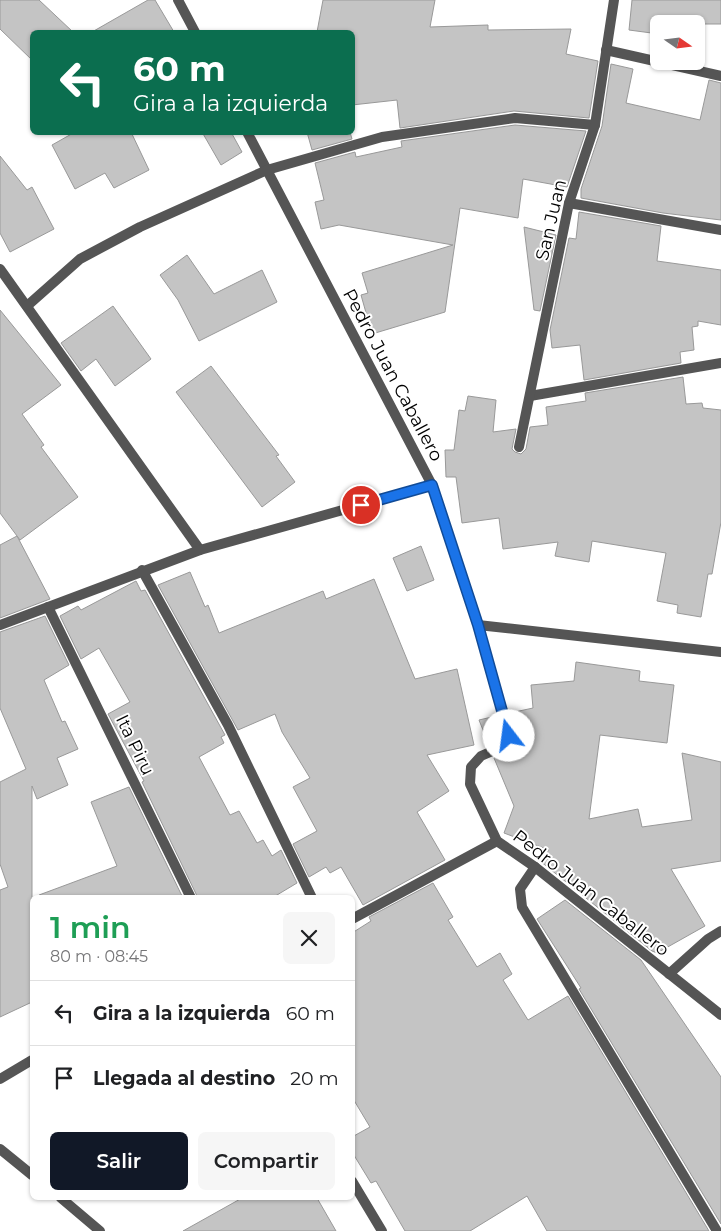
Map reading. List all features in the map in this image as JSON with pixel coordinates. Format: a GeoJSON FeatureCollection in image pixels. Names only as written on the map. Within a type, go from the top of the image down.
{"type":"FeatureCollection","features":[{"type":"Feature","properties":{"kind":"street"},"geometry":{"type":"LineString","coordinates":[[178,0],[194,30]]}},
{"type":"Feature","properties":{"kind":"street","name":"San Juan"},"geometry":{"type":"LineString","coordinates":[[519,448],[569,203],[595,126],[614,0]]}},
{"type":"Feature","properties":{"kind":"street"},"geometry":{"type":"LineString","coordinates":[[606,50],[721,76]]}},
{"type":"Feature","properties":{"kind":"street"},"geometry":{"type":"LineString","coordinates":[[27,306],[80,259],[140,227],[267,170],[382,136],[515,118],[595,126]]}},
{"type":"Feature","properties":{"kind":"street","name":"Pedro Juan Caballero"},"geometry":{"type":"LineString","coordinates":[[249,135],[432,485],[478,625],[509,736],[504,746],[481,756],[471,767],[470,784],[497,841],[535,867],[721,1014]]}},
{"type":"Feature","properties":{"kind":"street"},"geometry":{"type":"LineString","coordinates":[[569,203],[721,230]]}},
{"type":"Feature","properties":{"kind":"street"},"geometry":{"type":"LineString","coordinates":[[0,269],[200,550]]}},
{"type":"Feature","properties":{"kind":"street"},"geometry":{"type":"LineString","coordinates":[[530,396],[721,363]]}},
{"type":"Feature","properties":{"kind":"street"},"geometry":{"type":"LineString","coordinates":[[0,625],[142,570],[200,550],[432,485]]}},
{"type":"Feature","properties":{"kind":"street"},"geometry":{"type":"LineString","coordinates":[[142,570],[228,726],[311,895]]}},
{"type":"Feature","properties":{"kind":"street","name":"Ita Piru"},"geometry":{"type":"LineString","coordinates":[[48,607],[190,895]]}},
{"type":"Feature","properties":{"kind":"street"},"geometry":{"type":"LineString","coordinates":[[478,625],[721,652]]}},
{"type":"Feature","properties":{"kind":"street"},"geometry":{"type":"LineString","coordinates":[[355,917],[497,841]]}},
{"type":"Feature","properties":{"kind":"street"},"geometry":{"type":"LineString","coordinates":[[535,867],[520,889],[522,907],[717,1231]]}},
{"type":"Feature","properties":{"kind":"street"},"geometry":{"type":"LineString","coordinates":[[669,974],[708,939],[721,931]]}},
{"type":"Feature","properties":{"kind":"street"},"geometry":{"type":"LineString","coordinates":[[0,1079],[30,1061]]}},
{"type":"Feature","properties":{"kind":"street"},"geometry":{"type":"LineString","coordinates":[[0,1149],[30,1173]]}},
{"type":"Feature","properties":{"kind":"street"},"geometry":{"type":"LineString","coordinates":[[355,1186],[382,1231]]}},
{"type":"Feature","properties":{"kind":"street"},"geometry":{"type":"LineString","coordinates":[[63,1200],[100,1231]]}},
{"type":"Feature","properties":{"kind":"building"},"geometry":{"type":"Polygon","coordinates":[[[0,0],[39,0],[71,30],[30,30],[30,58],[0,29],[0,0]]]}},
{"type":"Feature","properties":{"kind":"building"},"geometry":{"type":"Polygon","coordinates":[[[148,0],[155,0],[173,30],[96,30],[148,0]]]}},
{"type":"Feature","properties":{"kind":"building"},"geometry":{"type":"Polygon","coordinates":[[[323,0],[435,0],[430,27],[488,25],[488,30],[571,29],[566,54],[598,61],[589,118],[514,111],[400,128],[397,100],[355,105],[355,30],[317,30],[323,0]]]}},
{"type":"Feature","properties":{"kind":"building"},"geometry":{"type":"Polygon","coordinates":[[[632,0],[721,0],[721,24],[705,24],[705,15],[650,15],[650,33],[629,30],[632,0]]]}},
{"type":"Feature","properties":{"kind":"building"},"geometry":{"type":"Polygon","coordinates":[[[611,64],[633,69],[626,103],[700,120],[709,80],[721,83],[721,220],[663,213],[581,198],[581,189],[602,126],[611,64]]]}},
{"type":"Feature","properties":{"kind":"building"},"geometry":{"type":"Polygon","coordinates":[[[515,125],[586,131],[567,187],[523,179],[518,218],[460,208],[445,312],[372,334],[361,295],[368,293],[362,273],[453,245],[339,225],[321,229],[315,202],[324,200],[315,163],[355,152],[356,157],[402,147],[401,141],[515,125]]]}},
{"type":"Feature","properties":{"kind":"building"},"geometry":{"type":"Polygon","coordinates":[[[70,135],[132,135],[149,170],[114,188],[105,173],[75,189],[52,145],[70,135]]]}},
{"type":"Feature","properties":{"kind":"building"},"geometry":{"type":"Polygon","coordinates":[[[204,135],[233,135],[242,152],[221,165],[204,135]]]}},
{"type":"Feature","properties":{"kind":"building"},"geometry":{"type":"Polygon","coordinates":[[[308,135],[351,135],[352,139],[312,150],[308,135]]]}},
{"type":"Feature","properties":{"kind":"building"},"geometry":{"type":"Polygon","coordinates":[[[0,156],[27,190],[32,187],[54,229],[10,252],[0,233],[0,156]]]}},
{"type":"Feature","properties":{"kind":"building"},"geometry":{"type":"Polygon","coordinates":[[[579,212],[661,226],[657,261],[721,270],[721,325],[698,321],[698,326],[692,327],[694,350],[680,352],[681,363],[584,380],[580,345],[552,348],[550,330],[569,238],[576,239],[579,212]]]}},
{"type":"Feature","properties":{"kind":"building"},"geometry":{"type":"Polygon","coordinates":[[[524,227],[556,235],[540,311],[534,310],[524,227]]]}},
{"type":"Feature","properties":{"kind":"building"},"geometry":{"type":"Polygon","coordinates":[[[187,255],[214,294],[262,270],[277,302],[199,341],[178,300],[160,275],[187,255]]]}},
{"type":"Feature","properties":{"kind":"building"},"geometry":{"type":"Polygon","coordinates":[[[113,306],[151,359],[115,386],[96,359],[81,371],[61,343],[113,306]]]}},
{"type":"Feature","properties":{"kind":"building"},"geometry":{"type":"Polygon","coordinates":[[[0,310],[61,385],[22,414],[44,445],[41,447],[78,497],[20,540],[0,513],[0,310]]]}},
{"type":"Feature","properties":{"kind":"building"},"geometry":{"type":"Polygon","coordinates":[[[211,366],[279,455],[276,456],[295,482],[262,507],[176,392],[211,366]]]}},
{"type":"Feature","properties":{"kind":"building"},"geometry":{"type":"Polygon","coordinates":[[[683,377],[686,404],[702,403],[703,408],[721,410],[721,522],[712,574],[708,574],[701,617],[677,613],[678,605],[657,601],[666,553],[592,541],[589,562],[555,556],[558,542],[503,549],[499,518],[462,523],[456,477],[446,477],[445,450],[454,450],[459,410],[465,411],[468,396],[496,400],[493,432],[516,429],[512,449],[521,454],[526,449],[530,427],[548,425],[546,407],[586,401],[585,393],[683,377]]]}},
{"type":"Feature","properties":{"kind":"building"},"geometry":{"type":"Polygon","coordinates":[[[17,536],[50,599],[0,618],[0,545],[17,536]]]}},
{"type":"Feature","properties":{"kind":"building"},"geometry":{"type":"Polygon","coordinates":[[[421,546],[434,580],[407,591],[393,558],[421,546]]]}},
{"type":"Feature","properties":{"kind":"building"},"geometry":{"type":"Polygon","coordinates":[[[190,572],[205,607],[208,605],[219,633],[323,591],[326,599],[374,579],[415,679],[457,669],[474,745],[427,755],[449,791],[417,812],[445,860],[363,905],[341,867],[330,873],[326,867],[309,877],[293,844],[317,831],[293,787],[310,778],[282,732],[275,714],[238,730],[158,585],[190,572]]]}},
{"type":"Feature","properties":{"kind":"building"},"geometry":{"type":"Polygon","coordinates":[[[136,581],[141,591],[145,590],[225,735],[221,737],[224,743],[199,757],[230,815],[239,811],[257,843],[263,840],[272,856],[281,850],[297,883],[277,895],[197,895],[142,782],[144,781],[108,714],[130,702],[99,648],[81,659],[60,616],[78,606],[81,610],[136,581]]]}},
{"type":"Feature","properties":{"kind":"building"},"geometry":{"type":"Polygon","coordinates":[[[45,616],[69,665],[44,680],[62,722],[65,721],[78,749],[57,758],[68,785],[37,799],[32,786],[30,1003],[0,1017],[0,890],[8,887],[0,864],[0,782],[26,769],[0,708],[0,632],[45,616]]]}},
{"type":"Feature","properties":{"kind":"building"},"geometry":{"type":"Polygon","coordinates":[[[576,662],[640,671],[639,681],[674,685],[667,743],[600,735],[589,819],[638,809],[642,827],[692,820],[682,753],[721,762],[721,861],[671,869],[705,926],[657,953],[652,951],[540,861],[549,850],[504,833],[514,806],[494,758],[507,752],[515,739],[510,713],[533,708],[531,685],[574,681],[576,662]]]}},
{"type":"Feature","properties":{"kind":"building"},"geometry":{"type":"Polygon","coordinates":[[[496,716],[502,735],[499,741],[489,745],[479,720],[496,716]]]}},
{"type":"Feature","properties":{"kind":"building"},"geometry":{"type":"Polygon","coordinates":[[[129,787],[182,895],[39,895],[117,866],[91,802],[129,787]]]}},
{"type":"Feature","properties":{"kind":"building"},"geometry":{"type":"Polygon","coordinates":[[[433,883],[453,917],[448,920],[477,967],[500,953],[512,974],[503,980],[528,1020],[568,996],[709,1231],[547,1231],[527,1196],[470,1231],[405,1231],[376,1181],[371,1183],[355,1157],[355,1135],[370,1127],[355,1102],[355,931],[371,921],[369,917],[433,883]]]}},
{"type":"Feature","properties":{"kind":"building"},"geometry":{"type":"Polygon","coordinates":[[[565,900],[641,960],[721,1077],[721,1224],[579,989],[581,988],[537,919],[565,900]]]}},
{"type":"Feature","properties":{"kind":"building"},"geometry":{"type":"Polygon","coordinates":[[[238,1200],[318,1200],[336,1231],[183,1231],[238,1200]]]}},
{"type":"Feature","properties":{"kind":"route"},"geometry":{"type":"LineString","coordinates":[[361,505],[432,485],[478,625],[509,736]]}}]}
